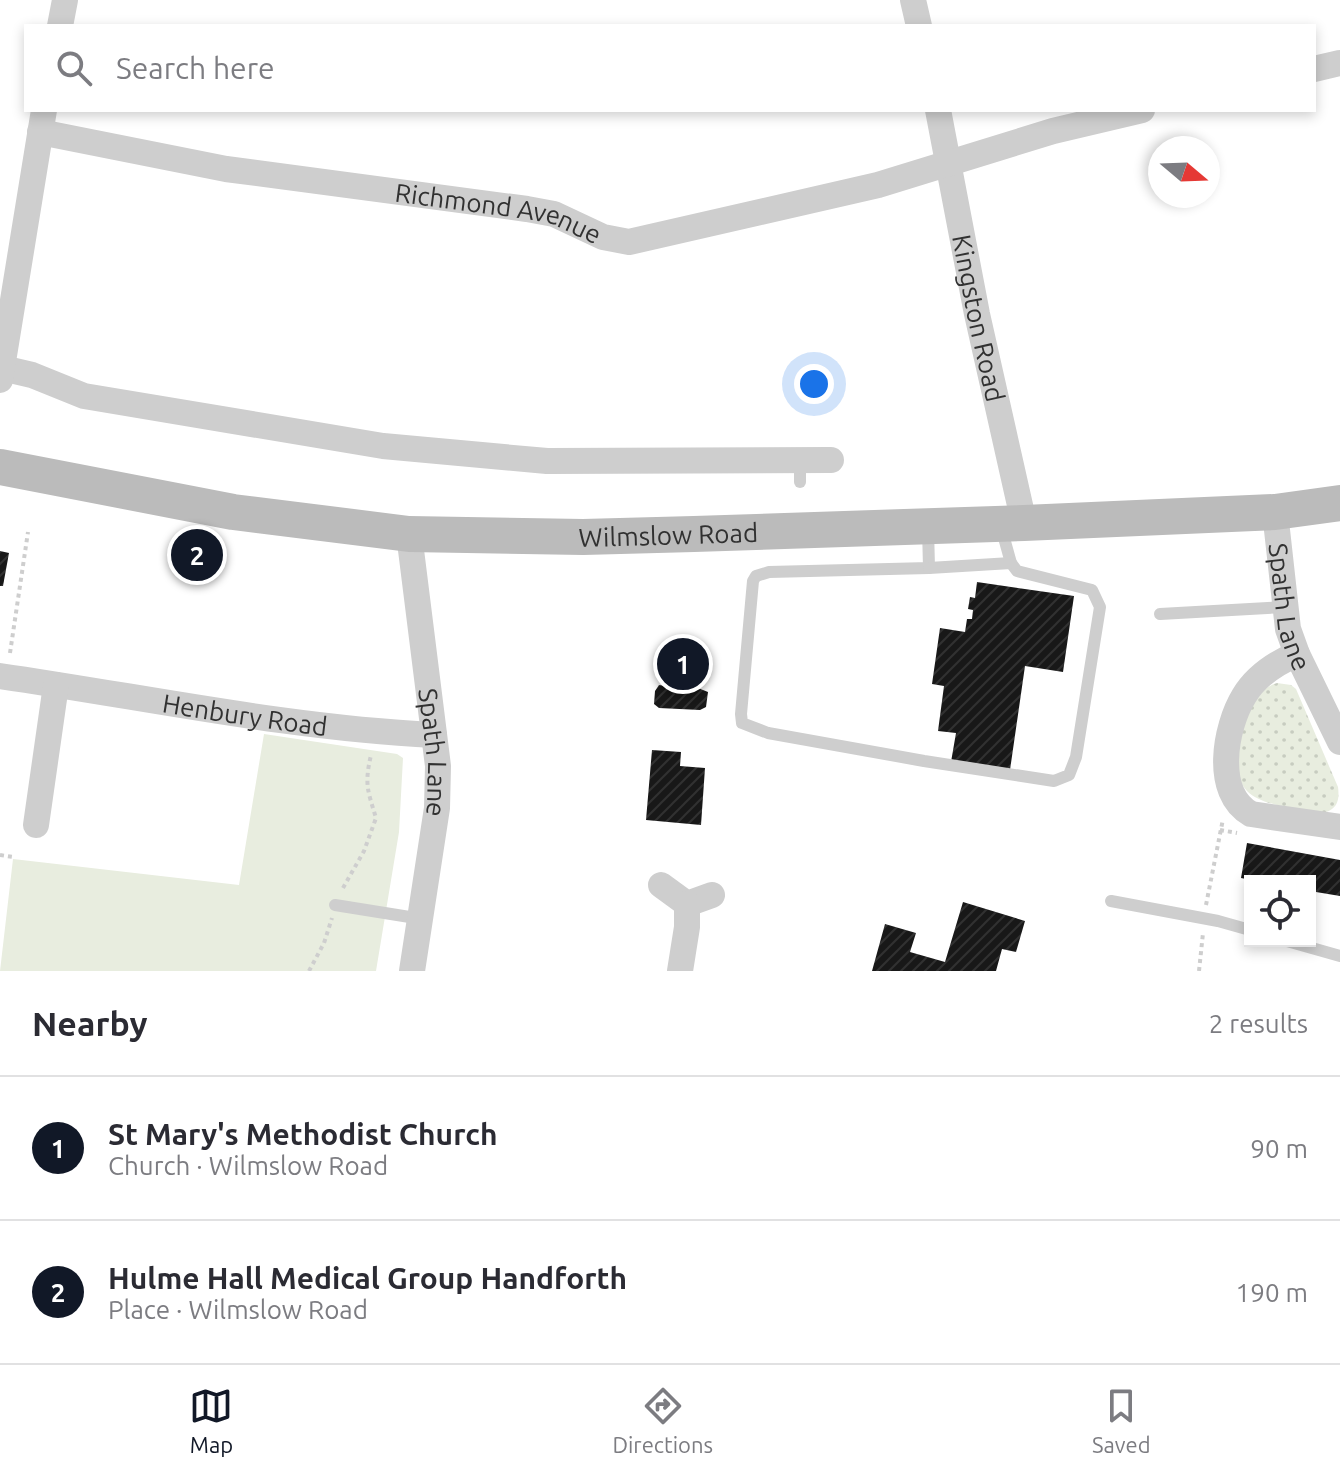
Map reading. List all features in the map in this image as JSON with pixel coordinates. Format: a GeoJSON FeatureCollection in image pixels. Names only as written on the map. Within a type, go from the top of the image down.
{"type":"FeatureCollection","features":[{"type":"Feature","properties":{"kind":"main road","name":"Wilmslow Road"},"geometry":{"type":"LineString","coordinates":[[0,467],[233,512],[409,534],[583,537],[928,527],[1275,512],[1340,503]]}},
{"type":"Feature","properties":{"kind":"street"},"geometry":{"type":"LineString","coordinates":[[60,24],[65,0]]}},
{"type":"Feature","properties":{"kind":"street"},"geometry":{"type":"LineString","coordinates":[[913,0],[919,24]]}},
{"type":"Feature","properties":{"kind":"street"},"geometry":{"type":"LineString","coordinates":[[1316,69],[1340,63]]}},
{"type":"Feature","properties":{"kind":"street","name":"Kingston Road"},"geometry":{"type":"LineString","coordinates":[[938,112],[950,162],[1012,524]]}},
{"type":"Feature","properties":{"kind":"street","name":"Richmond Avenue"},"geometry":{"type":"LineString","coordinates":[[42,121],[226,169],[554,214],[603,237],[629,242],[878,185],[1053,131],[1134,112]]}},
{"type":"Feature","properties":{"kind":"street"},"geometry":{"type":"LineString","coordinates":[[42,121],[1,374],[32,375],[84,396],[383,446],[547,461],[800,471],[831,460]]}},
{"type":"Feature","properties":{"kind":"street","name":"Spath Lane"},"geometry":{"type":"LineString","coordinates":[[1275,512],[1284,607],[1297,654],[1339,736]]}},
{"type":"Feature","properties":{"kind":"street","name":"Spath Lane"},"geometry":{"type":"LineString","coordinates":[[409,534],[438,766],[437,808],[412,971]]}},
{"type":"Feature","properties":{"kind":"street"},"geometry":{"type":"LineString","coordinates":[[1297,654],[1278,662],[1257,681],[1238,709],[1225,773],[1231,794],[1251,814],[1340,827]]}},
{"type":"Feature","properties":{"kind":"street","name":"Henbury Road"},"geometry":{"type":"LineString","coordinates":[[3,677],[261,718],[374,732],[434,735]]}},
{"type":"Feature","properties":{"kind":"street"},"geometry":{"type":"LineString","coordinates":[[36,825],[56,685]]}},
{"type":"Feature","properties":{"kind":"street"},"geometry":{"type":"LineString","coordinates":[[661,885],[687,904]]}},
{"type":"Feature","properties":{"kind":"street"},"geometry":{"type":"LineString","coordinates":[[687,904],[712,895]]}},
{"type":"Feature","properties":{"kind":"street"},"geometry":{"type":"LineString","coordinates":[[680,971],[686,938],[687,904]]}},
{"type":"Feature","properties":{"kind":"lane"},"geometry":{"type":"LineString","coordinates":[[1011,563],[769,572],[756,576],[753,581],[742,723],[768,733],[908,759],[1060,780],[1069,775],[1076,757],[1100,607],[1092,590],[1017,571],[1011,563],[1012,524]]}},
{"type":"Feature","properties":{"kind":"lane"},"geometry":{"type":"LineString","coordinates":[[928,527],[929,568]]}},
{"type":"Feature","properties":{"kind":"lane"},"geometry":{"type":"LineString","coordinates":[[1160,614],[1284,607]]}},
{"type":"Feature","properties":{"kind":"lane"},"geometry":{"type":"LineString","coordinates":[[1111,901],[1244,929]]}},
{"type":"Feature","properties":{"kind":"lane"},"geometry":{"type":"LineString","coordinates":[[335,905],[422,919]]}},
{"type":"Feature","properties":{"kind":"lane"},"geometry":{"type":"LineString","coordinates":[[1308,947],[1340,956]]}},
{"type":"Feature","properties":{"kind":"path"},"geometry":{"type":"LineString","coordinates":[[3,677],[28,532]]}},
{"type":"Feature","properties":{"kind":"path"},"geometry":{"type":"LineString","coordinates":[[309,971],[324,943],[335,905],[360,860],[376,818],[367,795],[365,778],[374,732]]}},
{"type":"Feature","properties":{"kind":"path"},"geometry":{"type":"LineString","coordinates":[[1199,971],[1204,919],[1220,830],[1231,794]]}},
{"type":"Feature","properties":{"kind":"path"},"geometry":{"type":"LineString","coordinates":[[0,855],[13,857]]}},
{"type":"Feature","properties":{"kind":"shaded area"},"geometry":{"type":"Polygon","coordinates":[[[1277,683],[1296,689],[1338,787],[1337,802],[1328,811],[1309,812],[1271,804],[1252,795],[1240,780],[1238,754],[1243,727],[1256,699],[1277,683]]]}},
{"type":"Feature","properties":{"kind":"shaded area"},"geometry":{"type":"Polygon","coordinates":[[[264,734],[397,754],[403,758],[399,832],[376,971],[0,971],[13,859],[239,885],[264,734]]]}},
{"type":"Feature","properties":{"kind":"building"},"geometry":{"type":"Polygon","coordinates":[[[181,531],[221,540],[213,579],[173,570],[181,531]]]}},
{"type":"Feature","properties":{"kind":"building"},"geometry":{"type":"Polygon","coordinates":[[[0,551],[9,553],[3,586],[0,586],[0,551]]]}},
{"type":"Feature","properties":{"kind":"building"},"geometry":{"type":"Polygon","coordinates":[[[977,582],[1074,596],[1063,672],[1025,666],[1010,770],[951,762],[956,733],[938,731],[944,686],[932,684],[940,628],[965,632],[967,619],[972,619],[973,610],[968,609],[970,597],[975,598],[977,582]]]}},
{"type":"Feature","properties":{"kind":"building"},"geometry":{"type":"Polygon","coordinates":[[[668,641],[700,642],[698,688],[708,692],[706,707],[700,710],[659,708],[654,704],[659,685],[666,686],[668,641]]]}},
{"type":"Feature","properties":{"kind":"building"},"geometry":{"type":"Polygon","coordinates":[[[652,750],[681,752],[680,766],[705,768],[701,825],[646,820],[652,750]]]}},
{"type":"Feature","properties":{"kind":"building"},"geometry":{"type":"Polygon","coordinates":[[[1247,843],[1340,860],[1340,896],[1316,892],[1316,875],[1244,875],[1244,879],[1241,878],[1247,843]]]}},
{"type":"Feature","properties":{"kind":"building"},"geometry":{"type":"Polygon","coordinates":[[[963,902],[1025,921],[1016,952],[1002,949],[996,971],[872,971],[885,924],[916,933],[910,952],[945,962],[963,902]]]}},
{"type":"Feature","properties":{"kind":"place","name":"Hulme Hall Medical Group Handforth"},"geometry":{"type":"Point","coordinates":[197,555]}},
{"type":"Feature","properties":{"kind":"place","name":"St Mary's Methodist Church"},"geometry":{"type":"Point","coordinates":[683,664]}}]}
